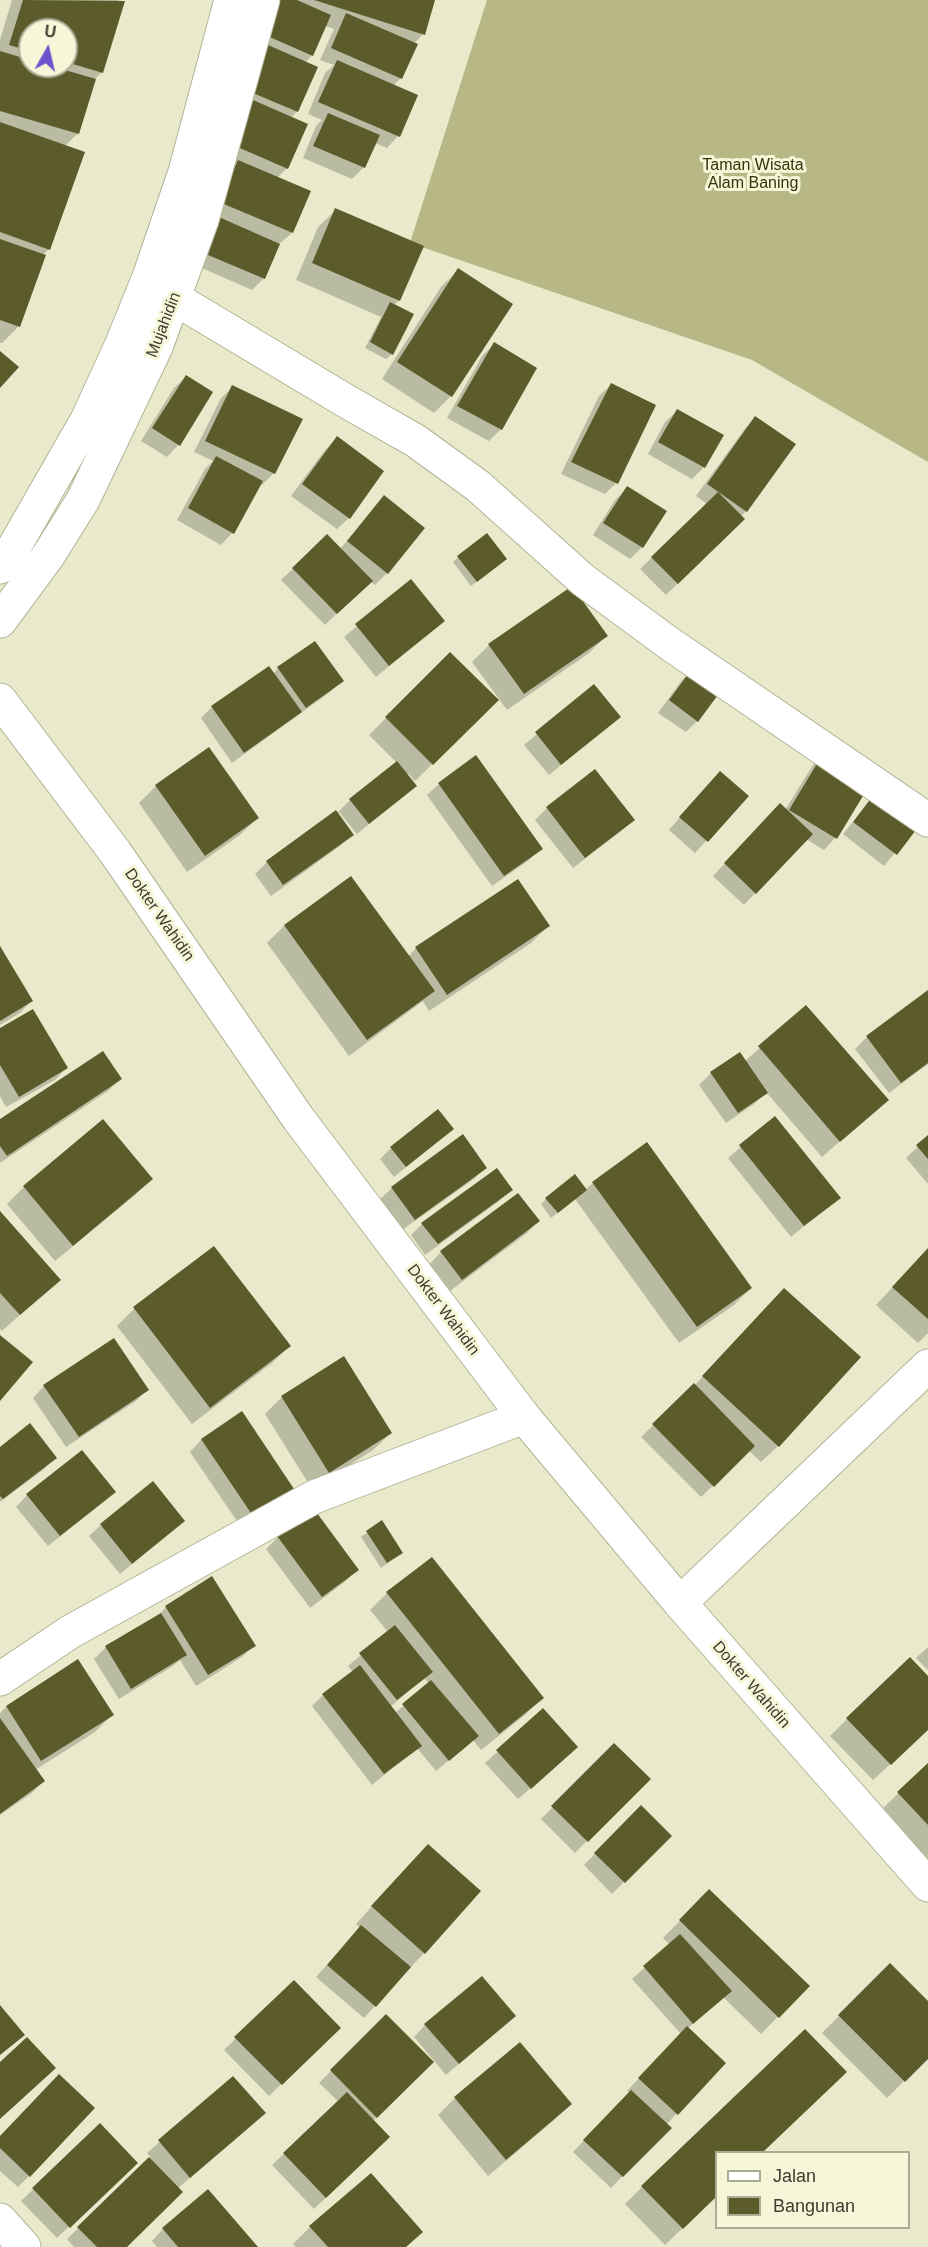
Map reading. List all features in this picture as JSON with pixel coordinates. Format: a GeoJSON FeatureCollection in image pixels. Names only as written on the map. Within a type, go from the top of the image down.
{"type":"FeatureCollection","features":[{"type":"Feature","properties":{"kind":"street","name":"Mujahidin"},"geometry":{"type":"LineString","coordinates":[[0,567],[13,549],[87,420],[145,287],[165,237],[185,172],[231,0]]}},
{"type":"Feature","properties":{"kind":"street","name":"Mujahidin"},"geometry":{"type":"LineString","coordinates":[[0,621],[48,556],[83,500],[156,347],[202,220],[263,0]]}},
{"type":"Feature","properties":{"kind":"street"},"geometry":{"type":"LineString","coordinates":[[174,298],[416,441],[478,486],[583,580],[670,644],[928,820]]}},
{"type":"Feature","properties":{"kind":"street","name":"Dokter Wahidin"},"geometry":{"type":"LineString","coordinates":[[0,700],[115,852],[298,1118],[524,1417],[680,1603],[928,1885]]}},
{"type":"Feature","properties":{"kind":"street"},"geometry":{"type":"LineString","coordinates":[[680,1603],[928,1366]]}},
{"type":"Feature","properties":{"kind":"street"},"geometry":{"type":"LineString","coordinates":[[0,1679],[70,1632],[314,1497],[524,1417]]}},
{"type":"Feature","properties":{"kind":"street"},"geometry":{"type":"LineString","coordinates":[[0,2220],[24,2247]]}},
{"type":"Feature","properties":{"kind":"green space","name":"Taman Wisata Alam Baning"},"geometry":{"type":"Polygon","coordinates":[[[487,0],[928,0],[928,462],[752,360],[410,243],[487,0]]]}},
{"type":"Feature","properties":{"kind":"building"},"geometry":{"type":"Polygon","coordinates":[[[23,0],[125,1],[103,73],[78,66],[78,18],[18,18],[18,48],[9,45],[23,0]]]}},
{"type":"Feature","properties":{"kind":"building"},"geometry":{"type":"Polygon","coordinates":[[[280,0],[297,0],[331,15],[313,56],[265,35],[280,0]]]}},
{"type":"Feature","properties":{"kind":"building"},"geometry":{"type":"Polygon","coordinates":[[[314,0],[435,0],[425,35],[314,0]]]}},
{"type":"Feature","properties":{"kind":"building"},"geometry":{"type":"Polygon","coordinates":[[[346,13],[418,44],[402,79],[331,48],[346,13]]]}},
{"type":"Feature","properties":{"kind":"building"},"geometry":{"type":"Polygon","coordinates":[[[268,45],[318,67],[298,112],[248,91],[268,45]]]}},
{"type":"Feature","properties":{"kind":"building"},"geometry":{"type":"Polygon","coordinates":[[[0,51],[18,56],[18,78],[78,78],[78,74],[96,79],[79,134],[0,111],[0,51]]]}},
{"type":"Feature","properties":{"kind":"building"},"geometry":{"type":"Polygon","coordinates":[[[337,60],[418,95],[400,137],[318,102],[337,60]]]}},
{"type":"Feature","properties":{"kind":"building"},"geometry":{"type":"Polygon","coordinates":[[[246,97],[308,124],[288,169],[226,142],[246,97]]]}},
{"type":"Feature","properties":{"kind":"building"},"geometry":{"type":"Polygon","coordinates":[[[328,113],[380,135],[365,168],[313,146],[328,113]]]}},
{"type":"Feature","properties":{"kind":"building"},"geometry":{"type":"Polygon","coordinates":[[[0,122],[85,152],[50,250],[0,232],[0,122]]]}},
{"type":"Feature","properties":{"kind":"building"},"geometry":{"type":"Polygon","coordinates":[[[238,160],[311,191],[293,233],[219,202],[238,160]]]}},
{"type":"Feature","properties":{"kind":"building"},"geometry":{"type":"Polygon","coordinates":[[[335,208],[424,246],[400,301],[312,263],[335,208]]]}},
{"type":"Feature","properties":{"kind":"building"},"geometry":{"type":"Polygon","coordinates":[[[212,214],[280,244],[265,279],[196,250],[212,214]]]}},
{"type":"Feature","properties":{"kind":"building"},"geometry":{"type":"Polygon","coordinates":[[[0,239],[46,255],[20,327],[0,320],[0,239]]]}},
{"type":"Feature","properties":{"kind":"building"},"geometry":{"type":"Polygon","coordinates":[[[458,268],[513,304],[452,397],[397,362],[458,268]]]}},
{"type":"Feature","properties":{"kind":"building"},"geometry":{"type":"Polygon","coordinates":[[[390,302],[414,314],[393,355],[370,342],[390,302]]]}},
{"type":"Feature","properties":{"kind":"building"},"geometry":{"type":"Polygon","coordinates":[[[494,342],[537,368],[502,430],[457,406],[494,342]]]}},
{"type":"Feature","properties":{"kind":"building"},"geometry":{"type":"Polygon","coordinates":[[[0,351],[19,367],[0,388],[0,351]]]}},
{"type":"Feature","properties":{"kind":"building"},"geometry":{"type":"Polygon","coordinates":[[[186,375],[213,392],[180,446],[152,428],[186,375]]]}},
{"type":"Feature","properties":{"kind":"building"},"geometry":{"type":"Polygon","coordinates":[[[611,383],[656,405],[618,484],[571,462],[611,383]]]}},
{"type":"Feature","properties":{"kind":"building"},"geometry":{"type":"Polygon","coordinates":[[[232,385],[303,419],[275,474],[205,441],[232,385]]]}},
{"type":"Feature","properties":{"kind":"building"},"geometry":{"type":"Polygon","coordinates":[[[677,409],[724,435],[705,468],[658,442],[677,409]]]}},
{"type":"Feature","properties":{"kind":"building"},"geometry":{"type":"Polygon","coordinates":[[[755,416],[796,444],[747,512],[707,484],[755,416]]]}},
{"type":"Feature","properties":{"kind":"building"},"geometry":{"type":"Polygon","coordinates":[[[337,436],[384,471],[350,519],[302,484],[337,436]]]}},
{"type":"Feature","properties":{"kind":"building"},"geometry":{"type":"Polygon","coordinates":[[[216,456],[263,481],[234,534],[188,508],[216,456]]]}},
{"type":"Feature","properties":{"kind":"building"},"geometry":{"type":"Polygon","coordinates":[[[627,486],[667,511],[643,548],[603,523],[627,486]]]}},
{"type":"Feature","properties":{"kind":"building"},"geometry":{"type":"Polygon","coordinates":[[[718,492],[745,519],[678,584],[651,557],[718,492]]]}},
{"type":"Feature","properties":{"kind":"building"},"geometry":{"type":"Polygon","coordinates":[[[384,495],[425,528],[388,574],[347,541],[384,495]]]}},
{"type":"Feature","properties":{"kind":"building"},"geometry":{"type":"Polygon","coordinates":[[[487,533],[507,559],[477,582],[457,556],[487,533]]]}},
{"type":"Feature","properties":{"kind":"building"},"geometry":{"type":"Polygon","coordinates":[[[327,534],[373,581],[337,614],[292,568],[327,534]]]}},
{"type":"Feature","properties":{"kind":"building"},"geometry":{"type":"Polygon","coordinates":[[[411,579],[445,621],[389,666],[355,624],[411,579]]]}},
{"type":"Feature","properties":{"kind":"building"},"geometry":{"type":"Polygon","coordinates":[[[572,586],[608,636],[524,694],[488,644],[572,586]]]}},
{"type":"Feature","properties":{"kind":"building"},"geometry":{"type":"Polygon","coordinates":[[[315,641],[344,681],[306,708],[277,667],[315,641]]]}},
{"type":"Feature","properties":{"kind":"building"},"geometry":{"type":"Polygon","coordinates":[[[450,652],[499,700],[433,765],[385,717],[450,652]]]}},
{"type":"Feature","properties":{"kind":"building"},"geometry":{"type":"Polygon","coordinates":[[[269,666],[302,712],[244,753],[211,706],[269,666]]]}},
{"type":"Feature","properties":{"kind":"building"},"geometry":{"type":"Polygon","coordinates":[[[694,666],[723,688],[698,722],[669,700],[694,666]]]}},
{"type":"Feature","properties":{"kind":"building"},"geometry":{"type":"Polygon","coordinates":[[[594,684],[621,717],[561,765],[535,732],[594,684]]]}},
{"type":"Feature","properties":{"kind":"building"},"geometry":{"type":"Polygon","coordinates":[[[209,747],[259,818],[205,856],[155,785],[209,747]]]}},
{"type":"Feature","properties":{"kind":"building"},"geometry":{"type":"Polygon","coordinates":[[[824,752],[872,781],[837,839],[789,810],[824,752]]]}},
{"type":"Feature","properties":{"kind":"building"},"geometry":{"type":"Polygon","coordinates":[[[476,755],[543,849],[504,876],[438,783],[476,755]]]}},
{"type":"Feature","properties":{"kind":"building"},"geometry":{"type":"Polygon","coordinates":[[[397,761],[417,786],[369,824],[349,799],[397,761]]]}},
{"type":"Feature","properties":{"kind":"building"},"geometry":{"type":"Polygon","coordinates":[[[595,769],[635,820],[585,858],[546,807],[595,769]]]}},
{"type":"Feature","properties":{"kind":"building"},"geometry":{"type":"Polygon","coordinates":[[[720,771],[749,796],[708,842],[679,817],[720,771]]]}},
{"type":"Feature","properties":{"kind":"building"},"geometry":{"type":"Polygon","coordinates":[[[878,789],[922,822],[897,855],[853,822],[878,789]]]}},
{"type":"Feature","properties":{"kind":"building"},"geometry":{"type":"Polygon","coordinates":[[[780,803],[813,834],[756,894],[724,863],[780,803]]]}},
{"type":"Feature","properties":{"kind":"building"},"geometry":{"type":"Polygon","coordinates":[[[336,810],[354,835],[283,885],[266,861],[336,810]]]}},
{"type":"Feature","properties":{"kind":"building"},"geometry":{"type":"Polygon","coordinates":[[[351,876],[435,991],[367,1040],[284,925],[351,876]]]}},
{"type":"Feature","properties":{"kind":"building"},"geometry":{"type":"Polygon","coordinates":[[[518,879],[550,926],[447,995],[415,947],[518,879]]]}},
{"type":"Feature","properties":{"kind":"building"},"geometry":{"type":"Polygon","coordinates":[[[0,946],[33,1001],[0,1021],[0,946]]]}},
{"type":"Feature","properties":{"kind":"building"},"geometry":{"type":"Polygon","coordinates":[[[928,990],[928,1063],[901,1083],[866,1036],[928,990]]]}},
{"type":"Feature","properties":{"kind":"building"},"geometry":{"type":"Polygon","coordinates":[[[806,1005],[889,1100],[840,1142],[758,1046],[806,1005]]]}},
{"type":"Feature","properties":{"kind":"building"},"geometry":{"type":"Polygon","coordinates":[[[33,1009],[68,1068],[19,1097],[0,1065],[0,1028],[33,1009]]]}},
{"type":"Feature","properties":{"kind":"building"},"geometry":{"type":"Polygon","coordinates":[[[103,1051],[122,1079],[7,1156],[0,1146],[0,1119],[103,1051]]]}},
{"type":"Feature","properties":{"kind":"building"},"geometry":{"type":"Polygon","coordinates":[[[740,1052],[768,1093],[738,1113],[710,1072],[740,1052]]]}},
{"type":"Feature","properties":{"kind":"building"},"geometry":{"type":"Polygon","coordinates":[[[438,1109],[454,1129],[406,1167],[390,1147],[438,1109]]]}},
{"type":"Feature","properties":{"kind":"building"},"geometry":{"type":"Polygon","coordinates":[[[775,1116],[841,1198],[804,1226],[739,1145],[775,1116]]]}},
{"type":"Feature","properties":{"kind":"building"},"geometry":{"type":"Polygon","coordinates":[[[103,1119],[153,1179],[73,1246],[23,1186],[103,1119]]]}},
{"type":"Feature","properties":{"kind":"building"},"geometry":{"type":"Polygon","coordinates":[[[463,1134],[487,1168],[415,1220],[391,1187],[463,1134]]]}},
{"type":"Feature","properties":{"kind":"building"},"geometry":{"type":"Polygon","coordinates":[[[928,1135],[928,1159],[916,1145],[928,1135]]]}},
{"type":"Feature","properties":{"kind":"building"},"geometry":{"type":"Polygon","coordinates":[[[647,1142],[752,1288],[697,1327],[592,1182],[647,1142]]]}},
{"type":"Feature","properties":{"kind":"building"},"geometry":{"type":"Polygon","coordinates":[[[497,1168],[513,1190],[438,1244],[421,1223],[497,1168]]]}},
{"type":"Feature","properties":{"kind":"building"},"geometry":{"type":"Polygon","coordinates":[[[575,1174],[587,1190],[558,1213],[545,1198],[575,1174]]]}},
{"type":"Feature","properties":{"kind":"building"},"geometry":{"type":"Polygon","coordinates":[[[518,1193],[540,1221],[462,1280],[440,1251],[518,1193]]]}},
{"type":"Feature","properties":{"kind":"building"},"geometry":{"type":"Polygon","coordinates":[[[0,1211],[61,1280],[20,1315],[0,1293],[0,1211]]]}},
{"type":"Feature","properties":{"kind":"building"},"geometry":{"type":"Polygon","coordinates":[[[214,1246],[291,1346],[210,1408],[133,1307],[214,1246]]]}},
{"type":"Feature","properties":{"kind":"building"},"geometry":{"type":"Polygon","coordinates":[[[928,1248],[928,1319],[892,1287],[928,1248]]]}},
{"type":"Feature","properties":{"kind":"building"},"geometry":{"type":"Polygon","coordinates":[[[784,1288],[861,1357],[779,1447],[702,1376],[784,1288]]]}},
{"type":"Feature","properties":{"kind":"building"},"geometry":{"type":"Polygon","coordinates":[[[0,1335],[33,1362],[0,1401],[0,1335]]]}},
{"type":"Feature","properties":{"kind":"building"},"geometry":{"type":"Polygon","coordinates":[[[114,1338],[149,1390],[79,1437],[43,1385],[114,1338]]]}},
{"type":"Feature","properties":{"kind":"building"},"geometry":{"type":"Polygon","coordinates":[[[344,1356],[392,1433],[329,1473],[281,1396],[344,1356]]]}},
{"type":"Feature","properties":{"kind":"building"},"geometry":{"type":"Polygon","coordinates":[[[694,1383],[755,1446],[714,1487],[652,1424],[694,1383]]]}},
{"type":"Feature","properties":{"kind":"building"},"geometry":{"type":"Polygon","coordinates":[[[242,1411],[294,1489],[253,1516],[201,1439],[242,1411]]]}},
{"type":"Feature","properties":{"kind":"building"},"geometry":{"type":"Polygon","coordinates":[[[30,1423],[57,1458],[3,1499],[0,1496],[0,1447],[30,1423]]]}},
{"type":"Feature","properties":{"kind":"building"},"geometry":{"type":"Polygon","coordinates":[[[82,1450],[116,1492],[60,1536],[26,1494],[82,1450]]]}},
{"type":"Feature","properties":{"kind":"building"},"geometry":{"type":"Polygon","coordinates":[[[153,1481],[185,1521],[132,1564],[100,1524],[153,1481]]]}},
{"type":"Feature","properties":{"kind":"building"},"geometry":{"type":"Polygon","coordinates":[[[314,1509],[359,1570],[322,1597],[277,1536],[314,1509]]]}},
{"type":"Feature","properties":{"kind":"building"},"geometry":{"type":"Polygon","coordinates":[[[382,1520],[403,1553],[387,1563],[366,1531],[382,1520]]]}},
{"type":"Feature","properties":{"kind":"building"},"geometry":{"type":"Polygon","coordinates":[[[432,1557],[544,1698],[499,1734],[386,1592],[432,1557]]]}},
{"type":"Feature","properties":{"kind":"building"},"geometry":{"type":"Polygon","coordinates":[[[212,1576],[256,1646],[208,1675],[165,1606],[212,1576]]]}},
{"type":"Feature","properties":{"kind":"building"},"geometry":{"type":"Polygon","coordinates":[[[161,1613],[187,1655],[131,1689],[105,1646],[161,1613]]]}},
{"type":"Feature","properties":{"kind":"building"},"geometry":{"type":"Polygon","coordinates":[[[395,1625],[433,1672],[397,1700],[359,1653],[395,1625]]]}},
{"type":"Feature","properties":{"kind":"building"},"geometry":{"type":"Polygon","coordinates":[[[910,1657],[928,1676],[928,1730],[891,1765],[846,1718],[910,1657]]]}},
{"type":"Feature","properties":{"kind":"building"},"geometry":{"type":"Polygon","coordinates":[[[78,1659],[114,1715],[41,1761],[6,1706],[78,1659]]]}},
{"type":"Feature","properties":{"kind":"building"},"geometry":{"type":"Polygon","coordinates":[[[360,1665],[422,1746],[384,1774],[322,1694],[360,1665]]]}},
{"type":"Feature","properties":{"kind":"building"},"geometry":{"type":"Polygon","coordinates":[[[431,1680],[479,1736],[449,1761],[402,1704],[431,1680]]]}},
{"type":"Feature","properties":{"kind":"building"},"geometry":{"type":"Polygon","coordinates":[[[543,1708],[578,1747],[531,1789],[496,1750],[543,1708]]]}},
{"type":"Feature","properties":{"kind":"building"},"geometry":{"type":"Polygon","coordinates":[[[0,1718],[45,1781],[0,1814],[0,1718]]]}},
{"type":"Feature","properties":{"kind":"building"},"geometry":{"type":"Polygon","coordinates":[[[614,1743],[651,1779],[588,1842],[551,1806],[614,1743]]]}},
{"type":"Feature","properties":{"kind":"building"},"geometry":{"type":"Polygon","coordinates":[[[928,1763],[928,1825],[897,1792],[928,1763]]]}},
{"type":"Feature","properties":{"kind":"building"},"geometry":{"type":"Polygon","coordinates":[[[641,1805],[672,1836],[625,1883],[594,1853],[641,1805]]]}},
{"type":"Feature","properties":{"kind":"building"},"geometry":{"type":"Polygon","coordinates":[[[428,1844],[481,1891],[425,1954],[371,1906],[428,1844]]]}},
{"type":"Feature","properties":{"kind":"building"},"geometry":{"type":"Polygon","coordinates":[[[709,1889],[810,1986],[779,2018],[679,1920],[709,1889]]]}},
{"type":"Feature","properties":{"kind":"building"},"geometry":{"type":"Polygon","coordinates":[[[361,1925],[411,1967],[376,2007],[327,1965],[361,1925]]]}},
{"type":"Feature","properties":{"kind":"building"},"geometry":{"type":"Polygon","coordinates":[[[680,1934],[732,1991],[693,2024],[643,1966],[680,1934]]]}},
{"type":"Feature","properties":{"kind":"building"},"geometry":{"type":"Polygon","coordinates":[[[890,1963],[928,2001],[928,2059],[905,2082],[838,2015],[890,1963]]]}},
{"type":"Feature","properties":{"kind":"building"},"geometry":{"type":"Polygon","coordinates":[[[482,1976],[516,2016],[459,2064],[424,2024],[482,1976]]]}},
{"type":"Feature","properties":{"kind":"building"},"geometry":{"type":"Polygon","coordinates":[[[294,1980],[341,2028],[282,2085],[234,2037],[294,1980]]]}},
{"type":"Feature","properties":{"kind":"building"},"geometry":{"type":"Polygon","coordinates":[[[0,2005],[25,2035],[0,2055],[0,2005]]]}},
{"type":"Feature","properties":{"kind":"building"},"geometry":{"type":"Polygon","coordinates":[[[386,2014],[434,2062],[377,2118],[330,2070],[386,2014]]]}},
{"type":"Feature","properties":{"kind":"building"},"geometry":{"type":"Polygon","coordinates":[[[687,2026],[726,2063],[678,2115],[638,2078],[687,2026]]]}},
{"type":"Feature","properties":{"kind":"building"},"geometry":{"type":"Polygon","coordinates":[[[805,2029],[847,2072],[764,2151],[715,2151],[715,2198],[683,2229],[641,2186],[805,2029]]]}},
{"type":"Feature","properties":{"kind":"building"},"geometry":{"type":"Polygon","coordinates":[[[27,2037],[56,2068],[0,2119],[0,2062],[27,2037]]]}},
{"type":"Feature","properties":{"kind":"building"},"geometry":{"type":"Polygon","coordinates":[[[520,2042],[572,2104],[506,2160],[454,2097],[520,2042]]]}},
{"type":"Feature","properties":{"kind":"building"},"geometry":{"type":"Polygon","coordinates":[[[59,2074],[95,2108],[30,2177],[0,2148],[0,2136],[59,2074]]]}},
{"type":"Feature","properties":{"kind":"building"},"geometry":{"type":"Polygon","coordinates":[[[233,2076],[266,2113],[190,2178],[158,2140],[233,2076]]]}},
{"type":"Feature","properties":{"kind":"building"},"geometry":{"type":"Polygon","coordinates":[[[631,2090],[672,2128],[623,2177],[583,2140],[631,2090]]]}},
{"type":"Feature","properties":{"kind":"building"},"geometry":{"type":"Polygon","coordinates":[[[347,2092],[390,2137],[326,2198],[283,2153],[347,2092]]]}},
{"type":"Feature","properties":{"kind":"building"},"geometry":{"type":"Polygon","coordinates":[[[100,2123],[138,2163],[70,2228],[32,2188],[100,2123]]]}},
{"type":"Feature","properties":{"kind":"building"},"geometry":{"type":"Polygon","coordinates":[[[149,2157],[183,2192],[127,2247],[97,2247],[77,2227],[149,2157]]]}},
{"type":"Feature","properties":{"kind":"building"},"geometry":{"type":"Polygon","coordinates":[[[371,2173],[423,2232],[406,2247],[328,2247],[309,2226],[371,2173]]]}},
{"type":"Feature","properties":{"kind":"building"},"geometry":{"type":"Polygon","coordinates":[[[208,2189],[258,2247],[178,2247],[162,2228],[208,2189]]]}}]}
